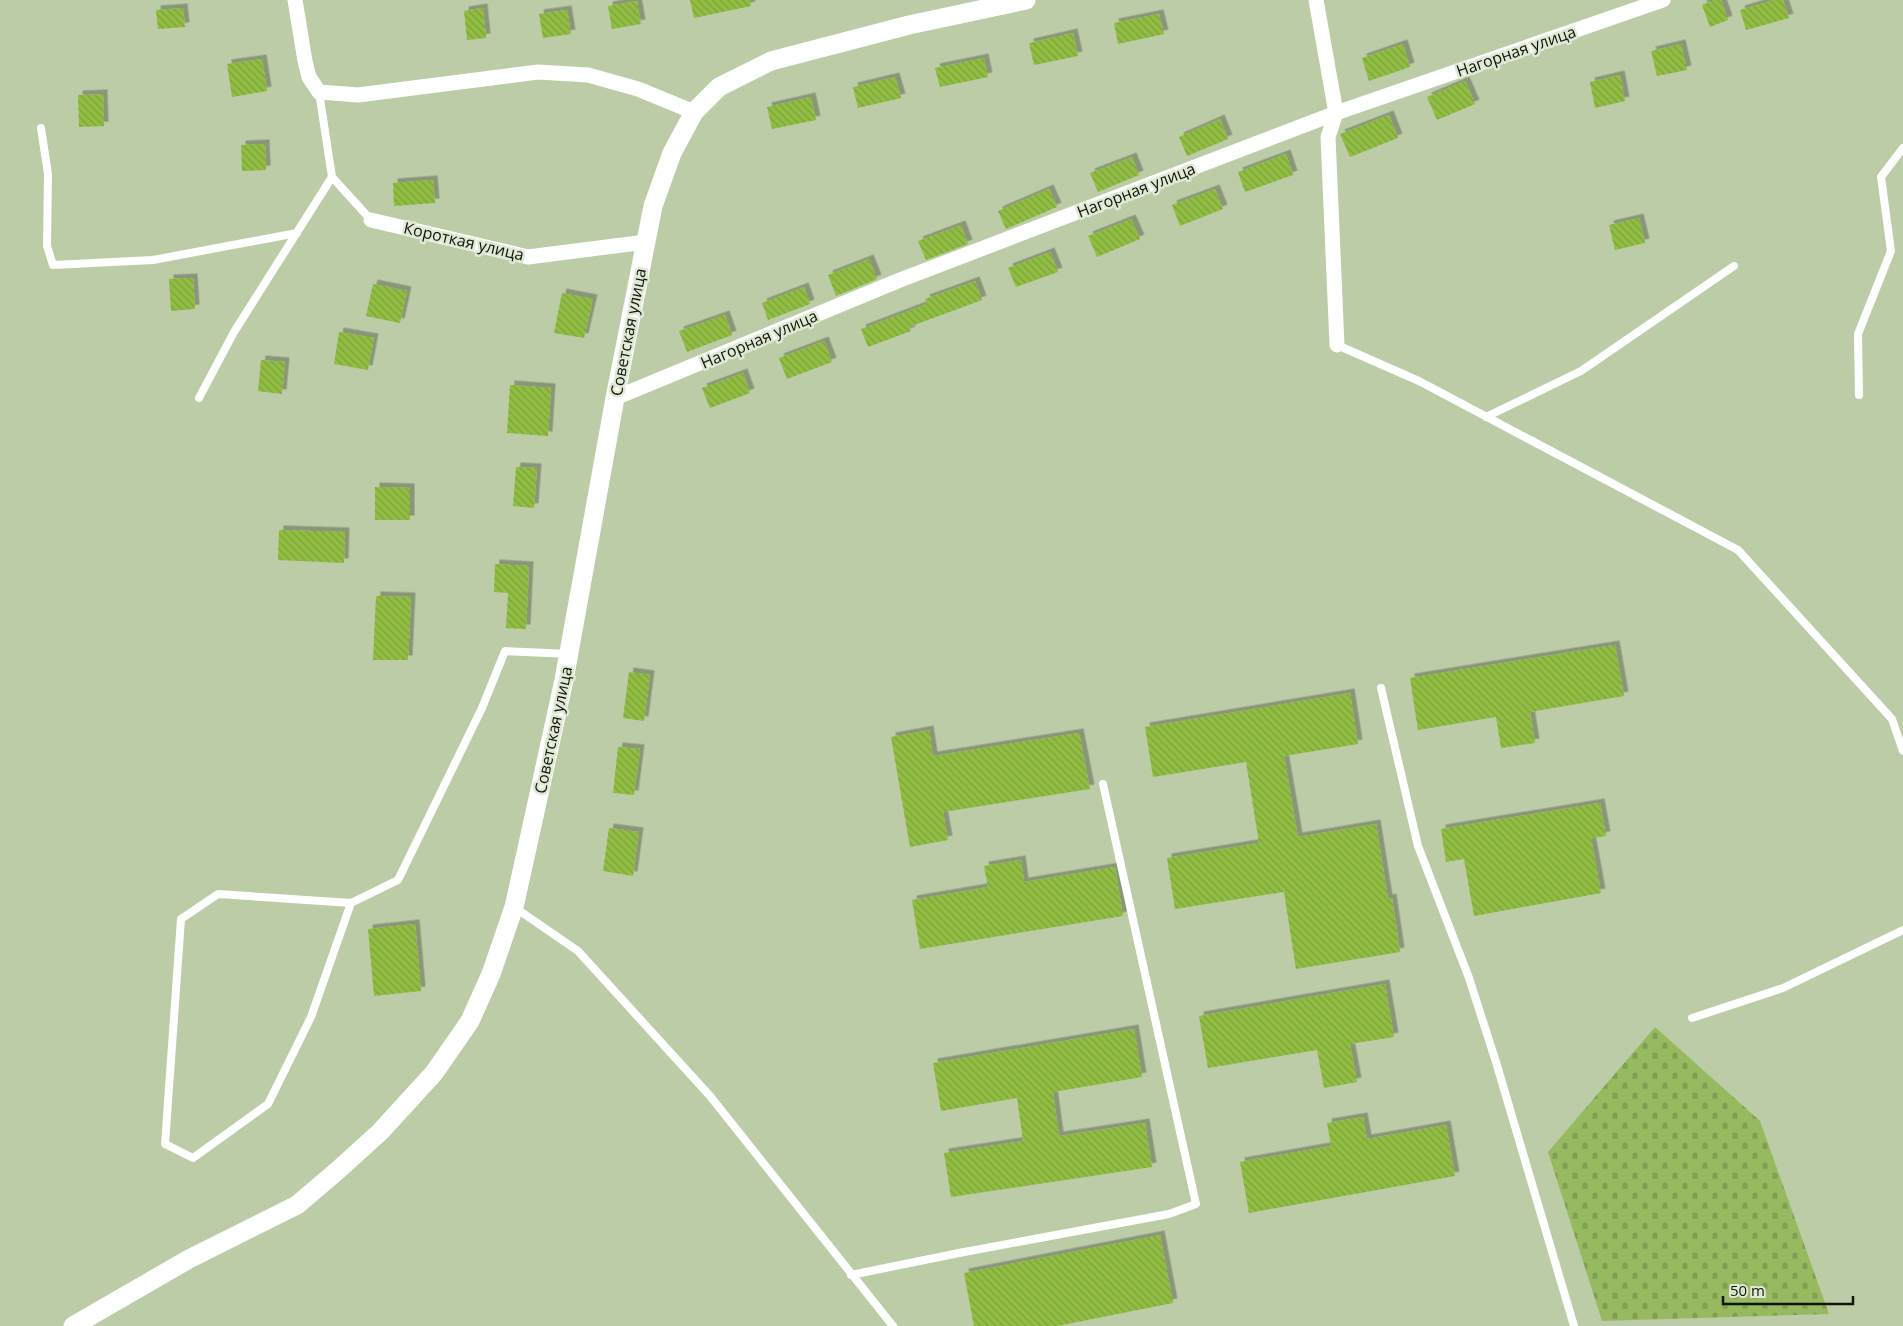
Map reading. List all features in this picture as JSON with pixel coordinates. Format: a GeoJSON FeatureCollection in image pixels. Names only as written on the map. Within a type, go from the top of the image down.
{"type":"FeatureCollection","features":[{"type":"Feature","properties":{"kind":"street"},"geometry":{"type":"LineString","coordinates":[[295,0],[309,77],[319,92],[358,95],[538,72],[588,74],[638,89],[694,112]]}},
{"type":"Feature","properties":{"kind":"street","name":"Советская улица"},"geometry":{"type":"LineString","coordinates":[[73,1326],[189,1259],[297,1205],[338,1171],[380,1132],[434,1073],[470,1021],[491,974],[514,907],[569,654],[615,398],[653,206],[672,153],[694,112],[720,87],[771,61],[909,25],[1026,0]]}},
{"type":"Feature","properties":{"kind":"street"},"geometry":{"type":"LineString","coordinates":[[1316,0],[1336,113],[1328,137],[1337,345]]}},
{"type":"Feature","properties":{"kind":"street","name":"Нагорная улица"},"geometry":{"type":"LineString","coordinates":[[615,398],[900,280],[1336,113],[1663,0]]}},
{"type":"Feature","properties":{"kind":"street","name":"Короткая улица"},"geometry":{"type":"LineString","coordinates":[[371,220],[528,256],[646,242]]}},
{"type":"Feature","properties":{"kind":"lane"},"geometry":{"type":"LineString","coordinates":[[319,92],[332,176],[371,220]]}},
{"type":"Feature","properties":{"kind":"lane"},"geometry":{"type":"LineString","coordinates":[[42,128],[48,174],[47,246],[53,265],[153,260],[297,233]]}},
{"type":"Feature","properties":{"kind":"lane"},"geometry":{"type":"LineString","coordinates":[[1859,394],[1858,334],[1891,251],[1881,177],[1903,148]]}},
{"type":"Feature","properties":{"kind":"lane"},"geometry":{"type":"LineString","coordinates":[[199,398],[234,332],[332,176]]}},
{"type":"Feature","properties":{"kind":"lane"},"geometry":{"type":"LineString","coordinates":[[1486,417],[1581,371],[1734,266]]}},
{"type":"Feature","properties":{"kind":"lane"},"geometry":{"type":"LineString","coordinates":[[1337,345],[1418,381],[1738,550],[1892,719],[1903,751]]}},
{"type":"Feature","properties":{"kind":"lane"},"geometry":{"type":"LineString","coordinates":[[351,903],[311,1017],[268,1104],[193,1158],[165,1144],[180,919],[218,894],[351,903],[398,880],[482,708],[505,651],[569,654]]}},
{"type":"Feature","properties":{"kind":"lane"},"geometry":{"type":"LineString","coordinates":[[1380,688],[1418,846],[1468,978],[1496,1062],[1574,1326]]}},
{"type":"Feature","properties":{"kind":"lane"},"geometry":{"type":"LineString","coordinates":[[851,1275],[1169,1214],[1196,1204],[1104,784]]}},
{"type":"Feature","properties":{"kind":"lane"},"geometry":{"type":"LineString","coordinates":[[514,907],[578,951],[710,1096],[893,1326]]}},
{"type":"Feature","properties":{"kind":"lane"},"geometry":{"type":"LineString","coordinates":[[1692,1018],[1783,988],[1903,930]]}},
{"type":"Feature","properties":{"kind":"green space"},"geometry":{"type":"Polygon","coordinates":[[[1655,1027],[1760,1121],[1829,1314],[1602,1321],[1548,1152],[1655,1027]]]}},
{"type":"Feature","properties":{"kind":"building"},"geometry":{"type":"Polygon","coordinates":[[[690,0],[750,0],[751,6],[694,18],[690,0]]]}},
{"type":"Feature","properties":{"kind":"building"},"geometry":{"type":"Polygon","coordinates":[[[1715,0],[1721,0],[1728,20],[1710,27],[1702,5],[1715,0]]]}},
{"type":"Feature","properties":{"kind":"building"},"geometry":{"type":"Polygon","coordinates":[[[1774,0],[1783,0],[1789,18],[1746,30],[1740,10],[1774,0]]]}},
{"type":"Feature","properties":{"kind":"building"},"geometry":{"type":"Polygon","coordinates":[[[637,1],[641,24],[612,29],[608,6],[637,1]]]}},
{"type":"Feature","properties":{"kind":"building"},"geometry":{"type":"Polygon","coordinates":[[[183,8],[185,27],[158,29],[156,10],[183,8]]]}},
{"type":"Feature","properties":{"kind":"building"},"geometry":{"type":"Polygon","coordinates":[[[483,8],[486,38],[467,40],[464,11],[483,8]]]}},
{"type":"Feature","properties":{"kind":"building"},"geometry":{"type":"Polygon","coordinates":[[[567,10],[571,34],[543,38],[539,14],[567,10]]]}},
{"type":"Feature","properties":{"kind":"building"},"geometry":{"type":"Polygon","coordinates":[[[1159,14],[1164,34],[1118,44],[1114,23],[1159,14]]]}},
{"type":"Feature","properties":{"kind":"building"},"geometry":{"type":"Polygon","coordinates":[[[1073,33],[1078,56],[1034,65],[1029,43],[1073,33]]]}},
{"type":"Feature","properties":{"kind":"building"},"geometry":{"type":"Polygon","coordinates":[[[1403,44],[1410,67],[1369,81],[1362,58],[1403,44]]]}},
{"type":"Feature","properties":{"kind":"building"},"geometry":{"type":"Polygon","coordinates":[[[1681,44],[1687,70],[1657,76],[1651,51],[1681,44]]]}},
{"type":"Feature","properties":{"kind":"building"},"geometry":{"type":"Polygon","coordinates":[[[984,58],[988,77],[940,87],[935,68],[984,58]]]}},
{"type":"Feature","properties":{"kind":"building"},"geometry":{"type":"Polygon","coordinates":[[[262,59],[267,91],[232,97],[227,64],[262,59]]]}},
{"type":"Feature","properties":{"kind":"building"},"geometry":{"type":"Polygon","coordinates":[[[1620,75],[1625,101],[1595,108],[1590,82],[1620,75]]]}},
{"type":"Feature","properties":{"kind":"building"},"geometry":{"type":"Polygon","coordinates":[[[895,77],[901,98],[858,108],[853,87],[895,77]]]}},
{"type":"Feature","properties":{"kind":"building"},"geometry":{"type":"Polygon","coordinates":[[[1465,81],[1475,104],[1437,120],[1427,97],[1465,81]]]}},
{"type":"Feature","properties":{"kind":"building"},"geometry":{"type":"Polygon","coordinates":[[[103,94],[104,126],[79,127],[78,95],[103,94]]]}},
{"type":"Feature","properties":{"kind":"building"},"geometry":{"type":"Polygon","coordinates":[[[811,97],[816,120],[772,129],[767,107],[811,97]]]}},
{"type":"Feature","properties":{"kind":"building"},"geometry":{"type":"Polygon","coordinates":[[[1389,115],[1398,138],[1350,157],[1340,134],[1389,115]]]}},
{"type":"Feature","properties":{"kind":"building"},"geometry":{"type":"Polygon","coordinates":[[[1220,119],[1228,139],[1187,156],[1179,137],[1220,119]]]}},
{"type":"Feature","properties":{"kind":"building"},"geometry":{"type":"Polygon","coordinates":[[[265,144],[266,170],[242,171],[241,145],[265,144]]]}},
{"type":"Feature","properties":{"kind":"building"},"geometry":{"type":"Polygon","coordinates":[[[1286,154],[1293,175],[1245,192],[1238,172],[1286,154]]]}},
{"type":"Feature","properties":{"kind":"building"},"geometry":{"type":"Polygon","coordinates":[[[1132,157],[1139,175],[1098,192],[1090,173],[1132,157]]]}},
{"type":"Feature","properties":{"kind":"building"},"geometry":{"type":"Polygon","coordinates":[[[433,180],[435,203],[394,206],[393,183],[433,180]]]}},
{"type":"Feature","properties":{"kind":"building"},"geometry":{"type":"Polygon","coordinates":[[[1049,189],[1057,207],[1006,229],[998,211],[1049,189]]]}},
{"type":"Feature","properties":{"kind":"building"},"geometry":{"type":"Polygon","coordinates":[[[1215,189],[1223,209],[1180,226],[1172,205],[1215,189]]]}},
{"type":"Feature","properties":{"kind":"building"},"geometry":{"type":"Polygon","coordinates":[[[1639,218],[1645,243],[1615,250],[1609,225],[1639,218]]]}},
{"type":"Feature","properties":{"kind":"building"},"geometry":{"type":"Polygon","coordinates":[[[1131,219],[1140,239],[1097,257],[1088,236],[1131,219]]]}},
{"type":"Feature","properties":{"kind":"building"},"geometry":{"type":"Polygon","coordinates":[[[961,225],[968,244],[926,260],[918,241],[961,225]]]}},
{"type":"Feature","properties":{"kind":"building"},"geometry":{"type":"Polygon","coordinates":[[[1050,252],[1058,272],[1016,287],[1008,268],[1050,252]]]}},
{"type":"Feature","properties":{"kind":"building"},"geometry":{"type":"Polygon","coordinates":[[[869,259],[877,279],[836,296],[828,275],[869,259]]]}},
{"type":"Feature","properties":{"kind":"building"},"geometry":{"type":"Polygon","coordinates":[[[193,278],[195,309],[171,311],[169,279],[193,278]]]}},
{"type":"Feature","properties":{"kind":"building"},"geometry":{"type":"Polygon","coordinates":[[[975,281],[982,300],[909,327],[911,331],[868,347],[861,329],[927,304],[925,299],[975,281]]]}},
{"type":"Feature","properties":{"kind":"building"},"geometry":{"type":"Polygon","coordinates":[[[373,284],[407,291],[400,323],[366,316],[373,284]]]}},
{"type":"Feature","properties":{"kind":"building"},"geometry":{"type":"Polygon","coordinates":[[[804,287],[810,304],[768,320],[762,303],[804,287]]]}},
{"type":"Feature","properties":{"kind":"building"},"geometry":{"type":"Polygon","coordinates":[[[562,293],[593,299],[584,338],[554,333],[562,293]]]}},
{"type":"Feature","properties":{"kind":"building"},"geometry":{"type":"Polygon","coordinates":[[[725,315],[732,335],[687,352],[679,331],[725,315]]]}},
{"type":"Feature","properties":{"kind":"building"},"geometry":{"type":"Polygon","coordinates":[[[339,332],[374,338],[368,370],[334,364],[339,332]]]}},
{"type":"Feature","properties":{"kind":"building"},"geometry":{"type":"Polygon","coordinates":[[[824,341],[832,362],[787,379],[779,358],[824,341]]]}},
{"type":"Feature","properties":{"kind":"building"},"geometry":{"type":"Polygon","coordinates":[[[261,360],[285,362],[282,394],[258,391],[261,360]]]}},
{"type":"Feature","properties":{"kind":"building"},"geometry":{"type":"Polygon","coordinates":[[[743,373],[750,393],[710,408],[702,388],[743,373]]]}},
{"type":"Feature","properties":{"kind":"building"},"geometry":{"type":"Polygon","coordinates":[[[510,385],[551,388],[548,436],[507,433],[510,385]]]}},
{"type":"Feature","properties":{"kind":"building"},"geometry":{"type":"Polygon","coordinates":[[[516,467],[537,468],[534,508],[513,506],[516,467]]]}},
{"type":"Feature","properties":{"kind":"building"},"geometry":{"type":"Polygon","coordinates":[[[375,487],[410,488],[410,520],[375,520],[375,487]]]}},
{"type":"Feature","properties":{"kind":"building"},"geometry":{"type":"Polygon","coordinates":[[[279,530],[345,532],[344,563],[278,560],[279,530]]]}},
{"type":"Feature","properties":{"kind":"building"},"geometry":{"type":"Polygon","coordinates":[[[495,564],[529,566],[526,629],[506,628],[508,593],[494,592],[495,564]]]}},
{"type":"Feature","properties":{"kind":"building"},"geometry":{"type":"Polygon","coordinates":[[[376,596],[411,597],[408,660],[373,660],[376,596]]]}},
{"type":"Feature","properties":{"kind":"building"},"geometry":{"type":"Polygon","coordinates":[[[1615,645],[1624,696],[1530,712],[1535,743],[1501,748],[1496,717],[1418,730],[1410,678],[1615,645]]]}},
{"type":"Feature","properties":{"kind":"building"},"geometry":{"type":"Polygon","coordinates":[[[629,672],[650,675],[644,721],[623,718],[629,672]]]}},
{"type":"Feature","properties":{"kind":"building"},"geometry":{"type":"Polygon","coordinates":[[[1350,693],[1358,744],[1284,756],[1298,837],[1376,824],[1388,899],[1392,898],[1400,952],[1296,969],[1284,892],[1175,909],[1167,858],[1259,843],[1246,762],[1153,777],[1145,727],[1350,693]]]}},
{"type":"Feature","properties":{"kind":"building"},"geometry":{"type":"Polygon","coordinates":[[[929,730],[933,756],[1079,733],[1090,789],[943,812],[948,840],[910,847],[891,737],[929,730]]]}},
{"type":"Feature","properties":{"kind":"building"},"geometry":{"type":"Polygon","coordinates":[[[618,747],[640,749],[634,795],[613,793],[618,747]]]}},
{"type":"Feature","properties":{"kind":"building"},"geometry":{"type":"Polygon","coordinates":[[[1600,803],[1606,836],[1591,838],[1601,893],[1474,916],[1464,859],[1446,862],[1441,829],[1600,803]]]}},
{"type":"Feature","properties":{"kind":"building"},"geometry":{"type":"Polygon","coordinates":[[[609,828],[639,832],[633,876],[603,871],[609,828]]]}},
{"type":"Feature","properties":{"kind":"building"},"geometry":{"type":"Polygon","coordinates":[[[1021,860],[1024,882],[1115,867],[1123,916],[920,949],[912,900],[988,887],[984,866],[1021,860]]]}},
{"type":"Feature","properties":{"kind":"building"},"geometry":{"type":"Polygon","coordinates":[[[415,924],[421,991],[374,996],[368,929],[415,924]]]}},
{"type":"Feature","properties":{"kind":"building"},"geometry":{"type":"Polygon","coordinates":[[[1385,984],[1394,1037],[1350,1044],[1357,1082],[1324,1088],[1317,1050],[1208,1068],[1199,1016],[1385,984]]]}},
{"type":"Feature","properties":{"kind":"building"},"geometry":{"type":"Polygon","coordinates":[[[1134,1029],[1142,1077],[1053,1092],[1059,1136],[1145,1123],[1152,1167],[951,1197],[944,1153],[1023,1141],[1017,1098],[941,1111],[933,1063],[1134,1029]]]}},
{"type":"Feature","properties":{"kind":"building"},"geometry":{"type":"Polygon","coordinates":[[[1363,1117],[1367,1139],[1446,1125],[1455,1176],[1249,1213],[1240,1162],[1331,1146],[1327,1123],[1363,1117]]]}},
{"type":"Feature","properties":{"kind":"building"},"geometry":{"type":"Polygon","coordinates":[[[1160,1235],[1173,1303],[1057,1326],[974,1326],[964,1273],[1160,1235]]]}}]}
